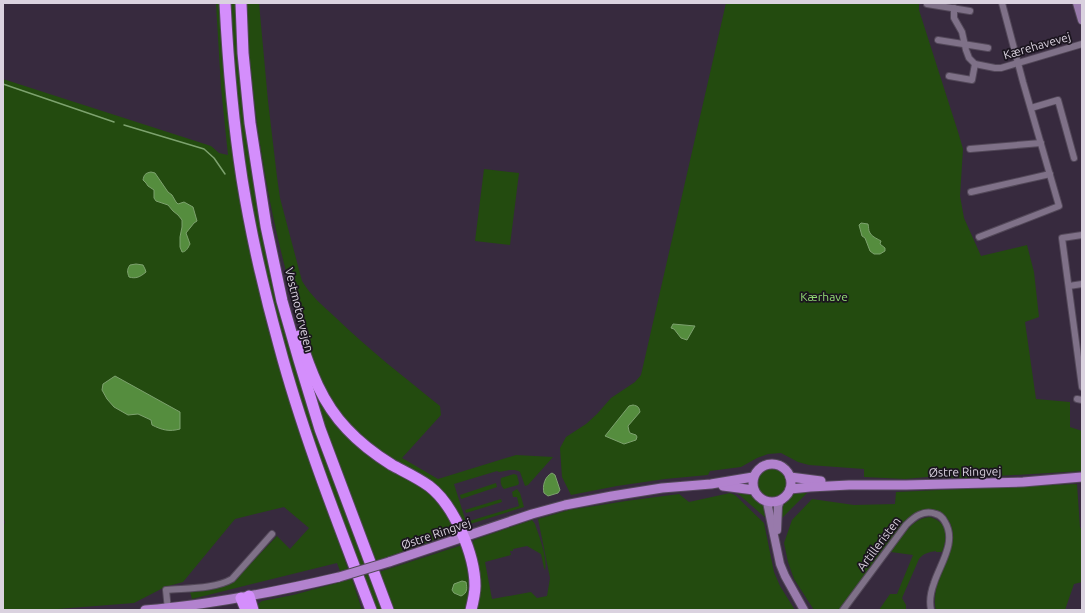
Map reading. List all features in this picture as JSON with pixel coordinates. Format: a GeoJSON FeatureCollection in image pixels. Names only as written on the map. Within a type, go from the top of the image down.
{"type":"FeatureCollection","features":[{"type":"Feature","properties":{"kind":"highway"},"geometry":{"type":"LineString","coordinates":[[225,3],[233,110],[242,179],[266,295],[290,384],[319,470],[371,610]]}},
{"type":"Feature","properties":{"kind":"highway","name":"Vestmotorvejen"},"geometry":{"type":"LineString","coordinates":[[240,3],[250,123],[266,226],[282,301],[320,429],[388,610]]}},
{"type":"Feature","properties":{"kind":"highway"},"geometry":{"type":"LineString","coordinates":[[250,123],[284,280],[307,359],[319,389],[337,417],[359,441],[384,460],[429,486],[446,502],[463,537],[472,567],[475,585],[471,610]]}},
{"type":"Feature","properties":{"kind":"highway"},"geometry":{"type":"LineString","coordinates":[[335,513],[365,610]]}},
{"type":"Feature","properties":{"kind":"highway"},"geometry":{"type":"LineString","coordinates":[[245,597],[246,610]]}},
{"type":"Feature","properties":{"kind":"highway"},"geometry":{"type":"LineString","coordinates":[[245,597],[253,610]]}},
{"type":"Feature","properties":{"kind":"main road"},"geometry":{"type":"LineString","coordinates":[[773,464],[780,465],[786,469],[790,477],[791,485],[786,497],[774,502],[767,502],[758,497],[752,483],[753,477],[762,466],[773,464]]}},
{"type":"Feature","properties":{"kind":"main road","name":"Østre Ringvej"},"geometry":{"type":"LineString","coordinates":[[146,610],[168,609],[245,597],[339,577],[540,512],[612,496],[662,488],[712,484],[753,477]]}},
{"type":"Feature","properties":{"kind":"main road","name":"Østre Ringvej"},"geometry":{"type":"LineString","coordinates":[[790,477],[848,485]]}},
{"type":"Feature","properties":{"kind":"main road","name":"Østre Ringvej"},"geometry":{"type":"LineString","coordinates":[[790,489],[848,485],[1023,482],[1082,477]]}},
{"type":"Feature","properties":{"kind":"main road","name":"Østre Ringvej"},"geometry":{"type":"LineString","coordinates":[[712,484],[754,490]]}},
{"type":"Feature","properties":{"kind":"street"},"geometry":{"type":"LineString","coordinates":[[979,237],[1059,206],[1002,3]]}},
{"type":"Feature","properties":{"kind":"street"},"geometry":{"type":"LineString","coordinates":[[1077,3],[1082,20]]}},
{"type":"Feature","properties":{"kind":"street"},"geometry":{"type":"LineString","coordinates":[[927,4],[970,11]]}},
{"type":"Feature","properties":{"kind":"street"},"geometry":{"type":"LineString","coordinates":[[949,76],[972,80],[974,64],[969,58],[962,32],[954,18],[954,8]]}},
{"type":"Feature","properties":{"kind":"street","name":"Kærehavevej"},"geometry":{"type":"LineString","coordinates":[[938,40],[988,48]]}},
{"type":"Feature","properties":{"kind":"street","name":"Kærehavevej"},"geometry":{"type":"LineString","coordinates":[[974,64],[1001,68],[1082,44]]}},
{"type":"Feature","properties":{"kind":"street"},"geometry":{"type":"LineString","coordinates":[[1031,108],[1058,100],[1074,158]]}},
{"type":"Feature","properties":{"kind":"street"},"geometry":{"type":"LineString","coordinates":[[970,149],[1041,143]]}},
{"type":"Feature","properties":{"kind":"street"},"geometry":{"type":"LineString","coordinates":[[971,192],[1050,174]]}},
{"type":"Feature","properties":{"kind":"street"},"geometry":{"type":"LineString","coordinates":[[1082,235],[1062,238],[1082,387]]}},
{"type":"Feature","properties":{"kind":"street"},"geometry":{"type":"LineString","coordinates":[[1069,286],[1082,284]]}},
{"type":"Feature","properties":{"kind":"street"},"geometry":{"type":"LineString","coordinates":[[776,541],[778,506],[780,500]]}},
{"type":"Feature","properties":{"kind":"street"},"geometry":{"type":"LineString","coordinates":[[767,502],[777,551],[785,576],[804,610]]}},
{"type":"Feature","properties":{"kind":"street","name":"Artilleristen"},"geometry":{"type":"LineString","coordinates":[[843,610],[906,525],[914,517],[929,513],[937,514],[943,519],[948,526],[950,534],[948,548],[933,583],[930,595],[931,610]]}},
{"type":"Feature","properties":{"kind":"street"},"geometry":{"type":"LineString","coordinates":[[168,609],[166,590],[225,583],[232,579],[272,534]]}},
{"type":"Feature","properties":{"kind":"green space"},"geometry":{"type":"Polygon","coordinates":[[[216,3],[220,3],[226,90],[237,184],[267,326],[294,414],[348,569],[340,571],[337,563],[192,599],[190,592],[232,583],[277,536],[290,549],[309,528],[284,507],[235,519],[183,582],[165,587],[134,603],[45,610],[3,610],[3,528],[5,522],[3,517],[3,79],[211,146],[219,153],[228,155],[221,88],[216,3]]]}},
{"type":"Feature","properties":{"kind":"green space"},"geometry":{"type":"Polygon","coordinates":[[[228,3],[237,3],[270,262],[367,564],[359,566],[323,472],[272,310],[242,155],[228,3]]]}},
{"type":"Feature","properties":{"kind":"green space"},"geometry":{"type":"Polygon","coordinates":[[[246,3],[259,3],[268,101],[280,198],[302,281],[317,300],[360,340],[440,406],[441,415],[402,458],[438,479],[516,455],[553,457],[528,485],[525,486],[520,472],[513,470],[497,471],[454,484],[466,522],[519,506],[517,497],[513,497],[512,492],[517,489],[520,493],[524,507],[464,526],[453,504],[438,486],[364,440],[345,420],[332,403],[323,387],[302,332],[274,219],[261,148],[251,76],[246,3]]]}},
{"type":"Feature","properties":{"kind":"green space","name":"Kærhave"},"geometry":{"type":"Polygon","coordinates":[[[726,3],[919,3],[919,10],[963,149],[960,196],[964,218],[981,256],[1027,245],[1034,272],[1039,317],[1025,322],[1036,399],[1070,402],[1070,427],[1082,431],[1082,471],[965,478],[927,477],[905,479],[864,477],[864,469],[809,465],[798,462],[781,453],[768,454],[741,467],[710,471],[708,475],[617,486],[571,495],[562,477],[560,448],[566,437],[586,424],[611,398],[635,382],[641,375],[726,3]]]}},
{"type":"Feature","properties":{"kind":"green space"},"geometry":{"type":"Polygon","coordinates":[[[484,169],[519,173],[510,245],[475,241],[484,169]]]}},
{"type":"Feature","properties":{"kind":"green space"},"geometry":{"type":"Polygon","coordinates":[[[306,368],[334,418],[435,494],[456,530],[454,533],[376,561],[328,434],[306,368]]]}},
{"type":"Feature","properties":{"kind":"green space"},"geometry":{"type":"Polygon","coordinates":[[[772,468],[778,469],[786,477],[786,489],[778,497],[772,498],[766,497],[758,489],[757,483],[758,477],[766,469],[772,468]]]}},
{"type":"Feature","properties":{"kind":"green space"},"geometry":{"type":"Polygon","coordinates":[[[514,474],[517,475],[518,485],[504,489],[501,484],[501,478],[514,474]]]}},
{"type":"Feature","properties":{"kind":"green space"},"geometry":{"type":"Polygon","coordinates":[[[496,483],[497,487],[461,499],[460,495],[496,483]]]}},
{"type":"Feature","properties":{"kind":"green space"},"geometry":{"type":"Polygon","coordinates":[[[1077,484],[1080,528],[1082,528],[1082,582],[1074,584],[1065,610],[936,610],[936,589],[953,537],[949,521],[943,514],[929,510],[913,516],[902,525],[840,610],[814,610],[794,579],[788,562],[784,543],[792,520],[812,499],[854,505],[895,504],[896,492],[1077,484]]]}},
{"type":"Feature","properties":{"kind":"green space"},"geometry":{"type":"Polygon","coordinates":[[[735,491],[747,492],[764,505],[768,520],[735,491]]]}},
{"type":"Feature","properties":{"kind":"green space"},"geometry":{"type":"Polygon","coordinates":[[[795,491],[809,491],[780,520],[781,507],[795,491]]]}},
{"type":"Feature","properties":{"kind":"green space"},"geometry":{"type":"Polygon","coordinates":[[[730,493],[735,495],[764,523],[774,572],[780,586],[795,610],[475,610],[471,547],[474,540],[532,520],[535,524],[543,547],[546,565],[545,570],[541,554],[527,546],[513,549],[513,551],[510,551],[511,555],[485,562],[492,599],[531,592],[537,598],[547,596],[550,578],[538,519],[569,510],[626,501],[679,494],[689,502],[730,493]]]}},
{"type":"Feature","properties":{"kind":"green space"},"geometry":{"type":"Polygon","coordinates":[[[501,499],[502,502],[466,513],[465,510],[501,499]]]}},
{"type":"Feature","properties":{"kind":"green space"},"geometry":{"type":"Polygon","coordinates":[[[930,517],[941,523],[944,527],[946,536],[942,552],[929,552],[919,559],[902,598],[906,605],[906,610],[879,610],[890,594],[897,594],[913,555],[891,552],[912,525],[923,518],[930,517]]]}},
{"type":"Feature","properties":{"kind":"green space"},"geometry":{"type":"Polygon","coordinates":[[[462,545],[470,570],[469,610],[393,610],[379,572],[462,545]]]}},
{"type":"Feature","properties":{"kind":"green space"},"geometry":{"type":"Polygon","coordinates":[[[371,573],[385,610],[375,610],[362,576],[371,573]]]}},
{"type":"Feature","properties":{"kind":"green space"},"geometry":{"type":"Polygon","coordinates":[[[352,579],[362,610],[257,610],[258,604],[262,601],[293,595],[352,579]]]}},
{"type":"Feature","properties":{"kind":"shaded area"},"geometry":{"type":"Polygon","coordinates":[[[151,172],[155,173],[178,204],[184,202],[193,207],[197,221],[186,233],[190,244],[185,251],[182,252],[180,247],[182,220],[168,205],[156,201],[154,198],[154,190],[143,180],[145,174],[151,172]]]}},
{"type":"Feature","properties":{"kind":"shaded area"},"geometry":{"type":"Polygon","coordinates":[[[861,223],[868,224],[870,233],[881,241],[880,244],[885,248],[885,251],[880,254],[874,254],[870,251],[865,238],[862,236],[859,225],[861,223]]]}},
{"type":"Feature","properties":{"kind":"shaded area"},"geometry":{"type":"Polygon","coordinates":[[[136,264],[143,265],[146,272],[138,277],[129,277],[129,266],[136,264]]]}},
{"type":"Feature","properties":{"kind":"shaded area"},"geometry":{"type":"Polygon","coordinates":[[[673,324],[695,326],[687,340],[681,338],[674,329],[671,328],[673,324]]]}},
{"type":"Feature","properties":{"kind":"shaded area"},"geometry":{"type":"Polygon","coordinates":[[[115,376],[180,412],[180,429],[166,430],[159,428],[152,425],[151,420],[138,414],[128,415],[114,407],[102,390],[103,384],[115,376]]]}},
{"type":"Feature","properties":{"kind":"shaded area"},"geometry":{"type":"Polygon","coordinates":[[[633,405],[638,407],[640,412],[628,426],[630,433],[636,435],[636,440],[624,444],[605,436],[629,406],[633,405]]]}},
{"type":"Feature","properties":{"kind":"shaded area"},"geometry":{"type":"Polygon","coordinates":[[[552,473],[555,475],[560,490],[558,493],[548,496],[543,490],[544,484],[548,476],[552,473]]]}},
{"type":"Feature","properties":{"kind":"shaded area"},"geometry":{"type":"Polygon","coordinates":[[[462,581],[466,582],[467,588],[466,592],[461,596],[454,593],[452,590],[454,584],[462,581]]]}},
{"type":"Feature","properties":{"kind":"waterway"},"geometry":{"type":"LineString","coordinates":[[3,84],[114,122]]}},
{"type":"Feature","properties":{"kind":"waterway"},"geometry":{"type":"LineString","coordinates":[[124,125],[204,149],[214,158],[225,174]]}}]}
